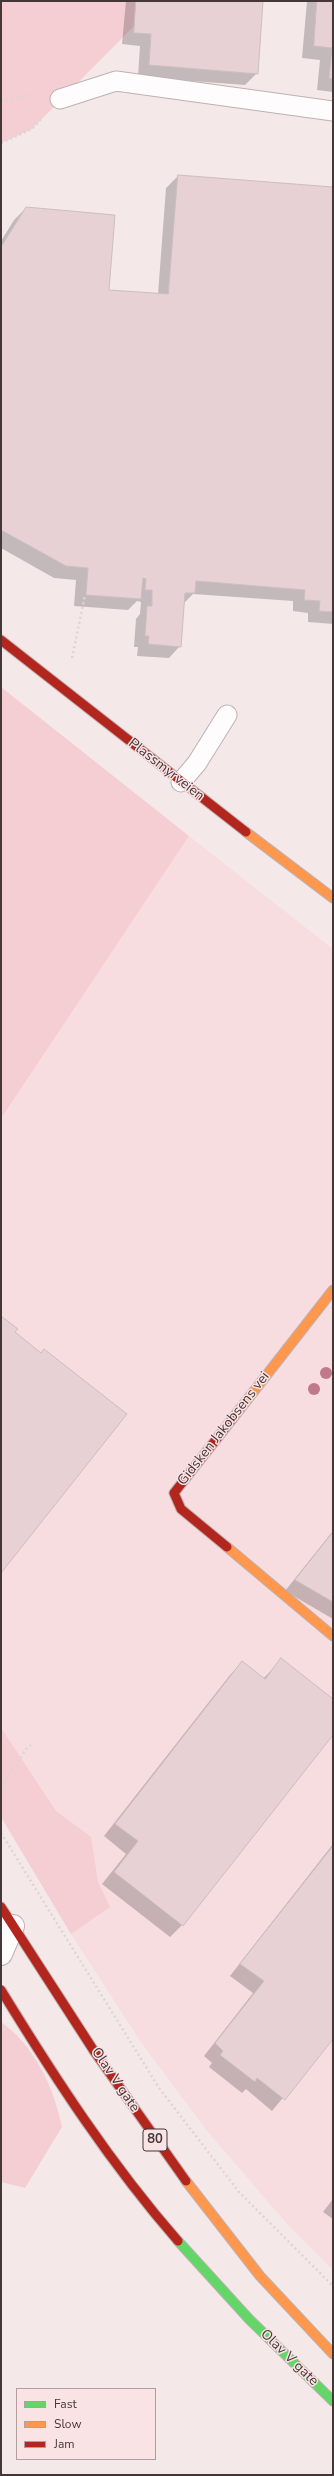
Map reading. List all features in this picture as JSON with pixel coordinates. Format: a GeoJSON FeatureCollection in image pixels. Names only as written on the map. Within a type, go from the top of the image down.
{"type":"FeatureCollection","features":[{"type":"Feature","properties":{"kind":"main road","name":"Plassmyrveien"},"geometry":{"type":"LineString","coordinates":[[1,640],[181,782],[333,898]]}},
{"type":"Feature","properties":{"kind":"main road","name":"Gidsken Jakobsens vei"},"geometry":{"type":"LineString","coordinates":[[333,1290],[174,1493],[181,1508],[196,1522],[333,1636]]}},
{"type":"Feature","properties":{"kind":"main road","name":"Olav V gate"},"geometry":{"type":"LineString","coordinates":[[1,1907],[7,1925],[54,1991],[157,2143],[247,2261],[281,2301],[333,2354]]}},
{"type":"Feature","properties":{"kind":"main road","name":"Olav V gate"},"geometry":{"type":"LineString","coordinates":[[1,1990],[74,2106],[120,2171],[178,2242],[246,2316],[333,2400]]}},
{"type":"Feature","properties":{"kind":"street"},"geometry":{"type":"LineString","coordinates":[[1,1954],[7,1925]]}},
{"type":"Feature","properties":{"kind":"lane"},"geometry":{"type":"LineString","coordinates":[[60,99],[116,81],[333,111]]}},
{"type":"Feature","properties":{"kind":"lane"},"geometry":{"type":"LineString","coordinates":[[181,782],[197,763],[227,715]]}},
{"type":"Feature","properties":{"kind":"path"},"geometry":{"type":"LineString","coordinates":[[1,143],[32,128],[60,99]]}},
{"type":"Feature","properties":{"kind":"path"},"geometry":{"type":"LineString","coordinates":[[72,658],[85,595]]}},
{"type":"Feature","properties":{"kind":"path"},"geometry":{"type":"LineString","coordinates":[[1,1787],[26,1749],[32,1744]]}},
{"type":"Feature","properties":{"kind":"path"},"geometry":{"type":"LineString","coordinates":[[1,1833],[158,2088],[239,2192],[333,2286]]}},
{"type":"Feature","properties":{"kind":"shaded area"},"geometry":{"type":"Polygon","coordinates":[[[1,1],[138,1],[136,24],[32,129],[1,143],[1,1]]]}},
{"type":"Feature","properties":{"kind":"shaded area"},"geometry":{"type":"Polygon","coordinates":[[[1,687],[189,836],[1,1119],[1,687]]]}},
{"type":"Feature","properties":{"kind":"shaded area"},"geometry":{"type":"Polygon","coordinates":[[[189,836],[333,949],[333,2270],[287,2224],[207,2131],[140,2041],[71,1934],[1,1817],[1,1120],[189,836]]]}},
{"type":"Feature","properties":{"kind":"shaded area"},"geometry":{"type":"Polygon","coordinates":[[[1,1728],[56,1811],[91,1837],[98,1882],[110,1907],[71,1934],[1,1817],[1,1728]]]}},
{"type":"Feature","properties":{"kind":"shaded area"},"geometry":{"type":"Polygon","coordinates":[[[1,2022],[24,2043],[33,2055],[48,2083],[62,2127],[25,2188],[1,2182],[1,2022]]]}},
{"type":"Feature","properties":{"kind":"building"},"geometry":{"type":"Polygon","coordinates":[[[136,1],[263,1],[258,74],[149,65],[151,34],[134,33],[136,1]]]}},
{"type":"Feature","properties":{"kind":"building"},"geometry":{"type":"Polygon","coordinates":[[[317,1],[333,1],[333,79],[329,78],[332,48],[314,46],[317,1]]]}},
{"type":"Feature","properties":{"kind":"building"},"geometry":{"type":"Polygon","coordinates":[[[178,175],[333,187],[333,612],[319,611],[320,601],[304,600],[305,590],[196,581],[195,593],[185,593],[181,647],[148,644],[149,636],[145,636],[147,606],[152,606],[152,590],[145,590],[146,579],[143,578],[141,599],[86,595],[88,568],[66,566],[1,530],[1,247],[26,207],[115,215],[109,290],[168,294],[178,175]]]}},
{"type":"Feature","properties":{"kind":"building"},"geometry":{"type":"Polygon","coordinates":[[[1,1316],[18,1329],[15,1332],[41,1353],[44,1349],[127,1414],[1,1573],[1,1316]]]}},
{"type":"Feature","properties":{"kind":"building"},"geometry":{"type":"Polygon","coordinates":[[[333,1532],[333,1602],[295,1580],[333,1532]]]}},
{"type":"Feature","properties":{"kind":"building"},"geometry":{"type":"Polygon","coordinates":[[[281,1658],[333,1699],[333,1735],[183,1926],[114,1872],[138,1841],[115,1824],[242,1661],[265,1679],[281,1658]]]}},
{"type":"Feature","properties":{"kind":"building"},"geometry":{"type":"Polygon","coordinates":[[[333,1846],[333,2039],[285,2100],[257,2078],[255,2082],[220,2055],[223,2051],[215,2043],[264,1981],[240,1964],[333,1846]]]}},
{"type":"Feature","properties":{"kind":"traffic: fast"},"geometry":{"type":"LineString","coordinates":[[178,2241],[249,2319],[333,2401]]}},
{"type":"Feature","properties":{"kind":"traffic: slow"},"geometry":{"type":"LineString","coordinates":[[246,832],[333,898]]}},
{"type":"Feature","properties":{"kind":"traffic: slow"},"geometry":{"type":"LineString","coordinates":[[233,1418],[333,1290]]}},
{"type":"Feature","properties":{"kind":"traffic: slow"},"geometry":{"type":"LineString","coordinates":[[227,1547],[333,1636]]}},
{"type":"Feature","properties":{"kind":"traffic: slow"},"geometry":{"type":"LineString","coordinates":[[186,2181],[260,2276],[333,2354]]}},
{"type":"Feature","properties":{"kind":"traffic: jam"},"geometry":{"type":"LineString","coordinates":[[1,640],[246,832]]}},
{"type":"Feature","properties":{"kind":"traffic: jam"},"geometry":{"type":"LineString","coordinates":[[227,1547],[181,1509],[174,1493],[233,1418]]}},
{"type":"Feature","properties":{"kind":"traffic: jam"},"geometry":{"type":"LineString","coordinates":[[1,1907],[94,2051],[186,2181]]}},
{"type":"Feature","properties":{"kind":"traffic: jam"},"geometry":{"type":"LineString","coordinates":[[1,1990],[63,2088],[106,2151],[178,2241]]}}]}
